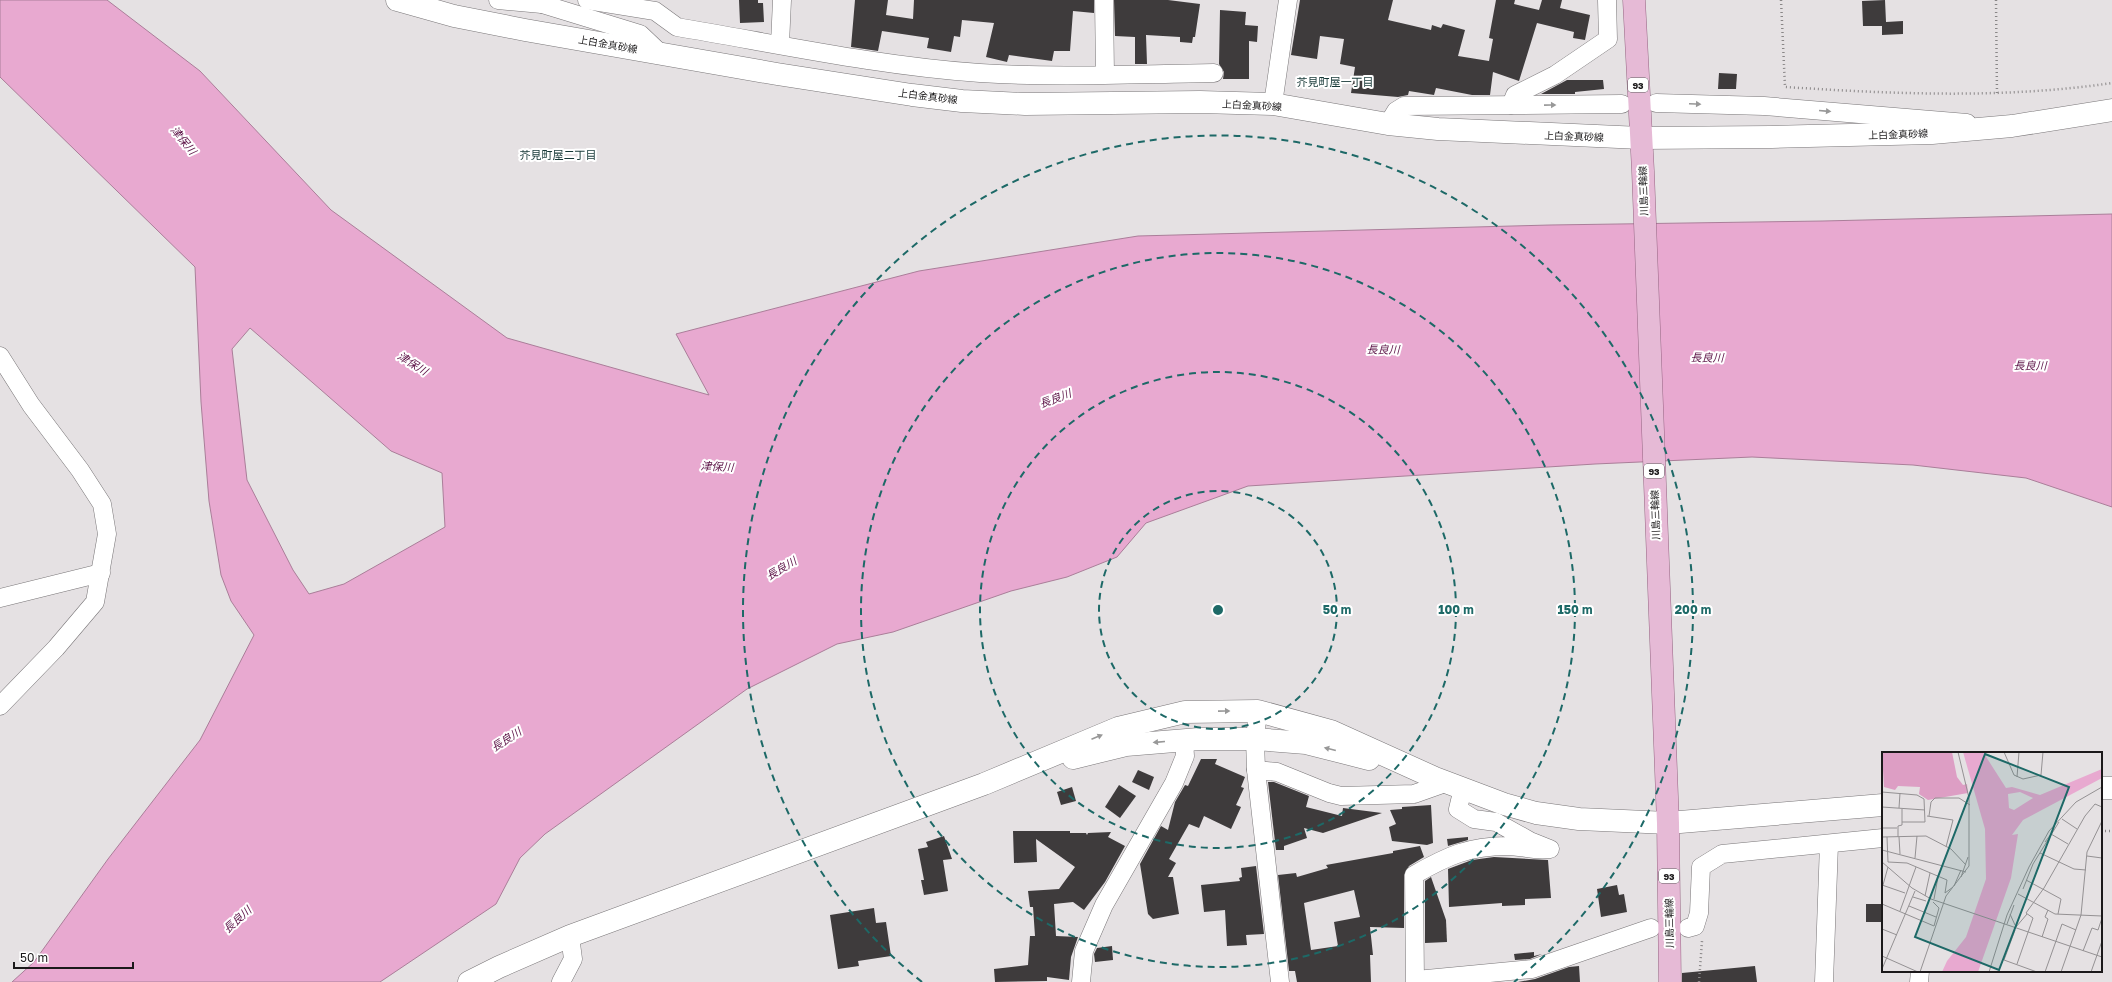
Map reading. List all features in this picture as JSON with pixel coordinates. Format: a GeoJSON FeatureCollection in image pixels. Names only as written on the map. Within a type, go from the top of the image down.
{"type":"FeatureCollection","features":[{"type":"Feature","properties":{"kind":"main road","name":"川島三輪線"},"geometry":{"type":"LineString","coordinates":[[1634,0],[1641,138],[1668,823],[1670,982]]}},
{"type":"Feature","properties":{"kind":"street"},"geometry":{"type":"LineString","coordinates":[[498,0],[542,2],[640,34],[660,53]]}},
{"type":"Feature","properties":{"kind":"street"},"geometry":{"type":"LineString","coordinates":[[587,0],[655,11],[677,27],[893,63],[980,73],[1214,73]]}},
{"type":"Feature","properties":{"kind":"street"},"geometry":{"type":"LineString","coordinates":[[780,44],[782,0]]}},
{"type":"Feature","properties":{"kind":"street"},"geometry":{"type":"LineString","coordinates":[[1104,0],[1105,74]]}},
{"type":"Feature","properties":{"kind":"street"},"geometry":{"type":"LineString","coordinates":[[1273,104],[1288,0]]}},
{"type":"Feature","properties":{"kind":"street"},"geometry":{"type":"LineString","coordinates":[[1512,105],[1515,95],[1555,75],[1608,39],[1607,0]]}},
{"type":"Feature","properties":{"kind":"street","name":"上白金真砂線"},"geometry":{"type":"LineString","coordinates":[[406,1],[461,17],[660,53],[912,95],[962,100],[1025,104],[1200,102],[1273,104],[1388,124],[1438,129],[1641,138],[1772,137],[1932,133],[2012,126],[2112,110]]}},
{"type":"Feature","properties":{"kind":"street"},"geometry":{"type":"LineString","coordinates":[[1656,103],[1764,106],[2012,126]]}},
{"type":"Feature","properties":{"kind":"street"},"geometry":{"type":"LineString","coordinates":[[1388,124],[1396,111],[1404,106],[1622,104]]}},
{"type":"Feature","properties":{"kind":"street"},"geometry":{"type":"LineString","coordinates":[[0,356],[31,405],[80,470],[102,504],[107,534],[102,573],[95,602],[56,648],[0,706]]}},
{"type":"Feature","properties":{"kind":"street"},"geometry":{"type":"LineString","coordinates":[[0,598],[102,573]]}},
{"type":"Feature","properties":{"kind":"street"},"geometry":{"type":"LineString","coordinates":[[1258,711],[1255,740],[1256,770],[1280,982]]}},
{"type":"Feature","properties":{"kind":"street"},"geometry":{"type":"LineString","coordinates":[[469,982],[499,967],[570,936],[984,784],[1118,728],[1185,712],[1258,711],[1331,731],[1449,783],[1504,804],[1536,813],[1579,819],[1668,823],[1882,806]]}},
{"type":"Feature","properties":{"kind":"street"},"geometry":{"type":"LineString","coordinates":[[1081,982],[1084,951],[1104,905],[1174,783],[1185,756],[1184,740]]}},
{"type":"Feature","properties":{"kind":"street"},"geometry":{"type":"LineString","coordinates":[[984,784],[1050,764],[1126,745],[1184,740],[1255,740],[1306,743],[1378,761],[1449,783]]}},
{"type":"Feature","properties":{"kind":"street"},"geometry":{"type":"LineString","coordinates":[[1256,770],[1277,772],[1329,793],[1341,796],[1414,794],[1449,783]]}},
{"type":"Feature","properties":{"kind":"street"},"geometry":{"type":"LineString","coordinates":[[1449,783],[1458,809],[1474,818],[1496,822],[1530,841],[1550,848],[1535,851],[1508,846],[1472,848],[1435,862],[1414,874],[1413,972],[1415,981],[1532,969],[1651,928]]}},
{"type":"Feature","properties":{"kind":"street"},"geometry":{"type":"LineString","coordinates":[[1692,927],[1699,913],[1701,867],[1722,854],[1882,838]]}},
{"type":"Feature","properties":{"kind":"street"},"geometry":{"type":"LineString","coordinates":[[1824,982],[1829,844]]}},
{"type":"Feature","properties":{"kind":"street"},"geometry":{"type":"LineString","coordinates":[[561,982],[573,959],[570,936]]}},
{"type":"Feature","properties":{"kind":"street"},"geometry":{"type":"LineString","coordinates":[[1919,982],[1920,972]]}},
{"type":"Feature","properties":{"kind":"path"},"geometry":{"type":"LineString","coordinates":[[1781,0],[1785,87],[1908,94],[1997,94],[2063,91],[2112,83]]}},
{"type":"Feature","properties":{"kind":"path"},"geometry":{"type":"LineString","coordinates":[[1996,0],[1997,94]]}},
{"type":"Feature","properties":{"kind":"path"},"geometry":{"type":"LineString","coordinates":[[1692,927],[1702,934],[1699,982]]}},
{"type":"Feature","properties":{"kind":"water"},"geometry":{"type":"Polygon","coordinates":[[[0,0],[107,0],[200,71],[331,210],[507,338],[709,395],[676,334],[919,271],[1138,236],[1550,225],[1823,221],[2112,214],[2112,507],[2026,478],[1913,465],[1752,457],[1595,464],[1248,486],[1146,523],[1117,557],[1067,577],[1011,591],[893,632],[837,644],[747,689],[545,834],[520,858],[496,904],[380,982],[12,982],[34,962],[108,859],[200,740],[254,635],[231,601],[221,575],[209,501],[201,402],[195,267],[0,77],[0,0]],[[250,328],[232,349],[247,480],[293,570],[309,594],[344,584],[445,527],[442,473],[391,451],[250,328]]]}},
{"type":"Feature","properties":{"kind":"building"},"geometry":{"type":"Polygon","coordinates":[[[739,0],[758,0],[758,3],[763,3],[764,22],[740,23],[739,0]]]}},
{"type":"Feature","properties":{"kind":"building"},"geometry":{"type":"Polygon","coordinates":[[[855,0],[888,0],[886,15],[913,19],[914,0],[1094,0],[1094,13],[1073,11],[1070,51],[1054,51],[1052,61],[1009,55],[1007,62],[986,57],[994,23],[962,20],[960,37],[954,36],[951,52],[927,48],[929,38],[882,31],[878,51],[851,47],[855,0]]]}},
{"type":"Feature","properties":{"kind":"building"},"geometry":{"type":"Polygon","coordinates":[[[1114,0],[1168,0],[1200,4],[1195,37],[1193,37],[1192,43],[1180,42],[1180,37],[1146,35],[1147,64],[1135,64],[1135,37],[1115,36],[1114,0]]]}},
{"type":"Feature","properties":{"kind":"building"},"geometry":{"type":"Polygon","coordinates":[[[1300,0],[1393,0],[1388,20],[1431,30],[1432,25],[1441,28],[1443,24],[1465,30],[1458,56],[1489,61],[1493,39],[1489,38],[1496,0],[1515,0],[1514,4],[1539,10],[1542,0],[1562,0],[1560,8],[1590,15],[1585,40],[1573,38],[1574,32],[1537,23],[1519,81],[1493,72],[1490,95],[1472,95],[1436,88],[1434,95],[1409,91],[1408,95],[1398,97],[1351,93],[1355,67],[1340,64],[1344,39],[1320,36],[1317,59],[1291,55],[1300,0]]]}},
{"type":"Feature","properties":{"kind":"building"},"geometry":{"type":"Polygon","coordinates":[[[1885,0],[1886,22],[1903,21],[1903,34],[1882,35],[1882,26],[1863,26],[1862,1],[1885,0]]]}},
{"type":"Feature","properties":{"kind":"building"},"geometry":{"type":"Polygon","coordinates":[[[1220,10],[1246,12],[1245,25],[1258,26],[1257,42],[1249,41],[1249,79],[1223,79],[1224,72],[1219,64],[1220,10]]]}},
{"type":"Feature","properties":{"kind":"building"},"geometry":{"type":"Polygon","coordinates":[[[1719,73],[1737,74],[1736,89],[1718,89],[1719,73]]]}},
{"type":"Feature","properties":{"kind":"building"},"geometry":{"type":"Polygon","coordinates":[[[1567,80],[1603,80],[1604,89],[1575,92],[1575,94],[1541,94],[1567,80]]]}},
{"type":"Feature","properties":{"kind":"building"},"geometry":{"type":"Polygon","coordinates":[[[1201,759],[1217,759],[1215,764],[1245,777],[1241,787],[1244,788],[1236,805],[1241,807],[1231,829],[1204,816],[1199,828],[1189,824],[1169,859],[1176,863],[1168,877],[1173,877],[1179,914],[1153,919],[1148,914],[1140,864],[1161,826],[1168,830],[1175,802],[1185,785],[1188,786],[1201,759]]]}},
{"type":"Feature","properties":{"kind":"building"},"geometry":{"type":"Polygon","coordinates":[[[1138,770],[1154,777],[1149,790],[1132,782],[1138,770]]]}},
{"type":"Feature","properties":{"kind":"building"},"geometry":{"type":"Polygon","coordinates":[[[1268,782],[1274,782],[1309,796],[1306,807],[1342,816],[1343,808],[1382,813],[1323,833],[1304,828],[1307,838],[1284,846],[1284,850],[1276,850],[1268,782]]]}},
{"type":"Feature","properties":{"kind":"building"},"geometry":{"type":"Polygon","coordinates":[[[1119,785],[1136,796],[1120,818],[1105,807],[1119,785]]]}},
{"type":"Feature","properties":{"kind":"building"},"geometry":{"type":"Polygon","coordinates":[[[1072,787],[1076,801],[1061,805],[1057,792],[1072,787]]]}},
{"type":"Feature","properties":{"kind":"building"},"geometry":{"type":"Polygon","coordinates":[[[1431,805],[1433,843],[1427,845],[1392,841],[1389,827],[1396,824],[1390,810],[1402,809],[1402,807],[1431,805]]]}},
{"type":"Feature","properties":{"kind":"building"},"geometry":{"type":"Polygon","coordinates":[[[1013,831],[1070,831],[1070,833],[1086,833],[1087,835],[1088,833],[1111,832],[1108,837],[1125,846],[1105,882],[1084,910],[1073,902],[1054,904],[1056,936],[1078,937],[1071,957],[1069,980],[1047,977],[1047,981],[995,982],[994,969],[1028,965],[1030,936],[1035,936],[1033,907],[1030,907],[1028,891],[1059,889],[1075,867],[1036,839],[1037,862],[1014,863],[1013,831]]]}},
{"type":"Feature","properties":{"kind":"building"},"geometry":{"type":"Polygon","coordinates":[[[944,836],[952,859],[943,860],[948,891],[924,895],[921,880],[924,880],[918,849],[928,847],[926,842],[944,836]]]}},
{"type":"Feature","properties":{"kind":"building"},"geometry":{"type":"Polygon","coordinates":[[[1468,837],[1468,840],[1448,846],[1447,839],[1468,837]]]}},
{"type":"Feature","properties":{"kind":"building"},"geometry":{"type":"Polygon","coordinates":[[[1420,846],[1424,857],[1409,866],[1404,875],[1404,928],[1370,927],[1373,955],[1370,955],[1371,982],[1297,982],[1295,971],[1289,971],[1278,875],[1296,873],[1297,877],[1328,868],[1326,865],[1393,853],[1393,851],[1420,846]],[[1354,890],[1304,903],[1311,950],[1338,946],[1334,922],[1360,917],[1354,890]]]}},
{"type":"Feature","properties":{"kind":"building"},"geometry":{"type":"Polygon","coordinates":[[[1494,857],[1548,860],[1551,898],[1525,899],[1525,905],[1502,906],[1502,903],[1449,907],[1448,869],[1472,860],[1494,857]]]}},
{"type":"Feature","properties":{"kind":"building"},"geometry":{"type":"Polygon","coordinates":[[[1256,866],[1264,934],[1246,935],[1247,945],[1227,946],[1225,910],[1204,912],[1201,885],[1240,881],[1239,878],[1242,877],[1241,868],[1256,866]]]}},
{"type":"Feature","properties":{"kind":"building"},"geometry":{"type":"Polygon","coordinates":[[[1431,877],[1446,920],[1447,942],[1425,943],[1425,881],[1431,877]]]}},
{"type":"Feature","properties":{"kind":"building"},"geometry":{"type":"Polygon","coordinates":[[[1617,885],[1619,895],[1624,894],[1627,912],[1601,917],[1597,889],[1617,885]]]}},
{"type":"Feature","properties":{"kind":"building"},"geometry":{"type":"Polygon","coordinates":[[[1866,904],[1882,904],[1882,922],[1866,922],[1866,904]]]}},
{"type":"Feature","properties":{"kind":"building"},"geometry":{"type":"Polygon","coordinates":[[[874,908],[876,923],[886,922],[891,956],[858,961],[859,966],[838,969],[830,915],[874,908]]]}},
{"type":"Feature","properties":{"kind":"building"},"geometry":{"type":"Polygon","coordinates":[[[1112,946],[1113,960],[1095,962],[1094,954],[1097,948],[1112,946]]]}},
{"type":"Feature","properties":{"kind":"building"},"geometry":{"type":"Polygon","coordinates":[[[1534,952],[1534,956],[1542,954],[1530,959],[1515,960],[1514,954],[1534,952]]]}},
{"type":"Feature","properties":{"kind":"building"},"geometry":{"type":"Polygon","coordinates":[[[1579,966],[1580,982],[1518,982],[1535,979],[1569,967],[1579,966]]]}},
{"type":"Feature","properties":{"kind":"building"},"geometry":{"type":"Polygon","coordinates":[[[1755,966],[1757,982],[1682,982],[1682,973],[1755,966]]]}},
{"type":"Feature","properties":{"kind":"district","name":"芥見町屋一丁目"},"geometry":{"type":"Point","coordinates":[1335,81]}},
{"type":"Feature","properties":{"kind":"district","name":"芥見町屋二丁目"},"geometry":{"type":"Point","coordinates":[558,154]}},
{"type":"Feature","properties":{"kind":"water label","name":"津保川"},"geometry":{"type":"Point","coordinates":[184,140]}},
{"type":"Feature","properties":{"kind":"water label","name":"長良川"},"geometry":{"type":"Point","coordinates":[1383,349]}},
{"type":"Feature","properties":{"kind":"water label","name":"長良川"},"geometry":{"type":"Point","coordinates":[1707,357]}},
{"type":"Feature","properties":{"kind":"water label","name":"津保川"},"geometry":{"type":"Point","coordinates":[413,363]}},
{"type":"Feature","properties":{"kind":"water label","name":"長良川"},"geometry":{"type":"Point","coordinates":[2030,365]}},
{"type":"Feature","properties":{"kind":"water label","name":"長良川"},"geometry":{"type":"Point","coordinates":[1055,398]}},
{"type":"Feature","properties":{"kind":"water label","name":"津保川"},"geometry":{"type":"Point","coordinates":[717,466]}},
{"type":"Feature","properties":{"kind":"water label","name":"長良川"},"geometry":{"type":"Point","coordinates":[781,568]}},
{"type":"Feature","properties":{"kind":"water label","name":"長良川"},"geometry":{"type":"Point","coordinates":[506,739]}},
{"type":"Feature","properties":{"kind":"water label","name":"長良川"},"geometry":{"type":"Point","coordinates":[237,919]}}]}
